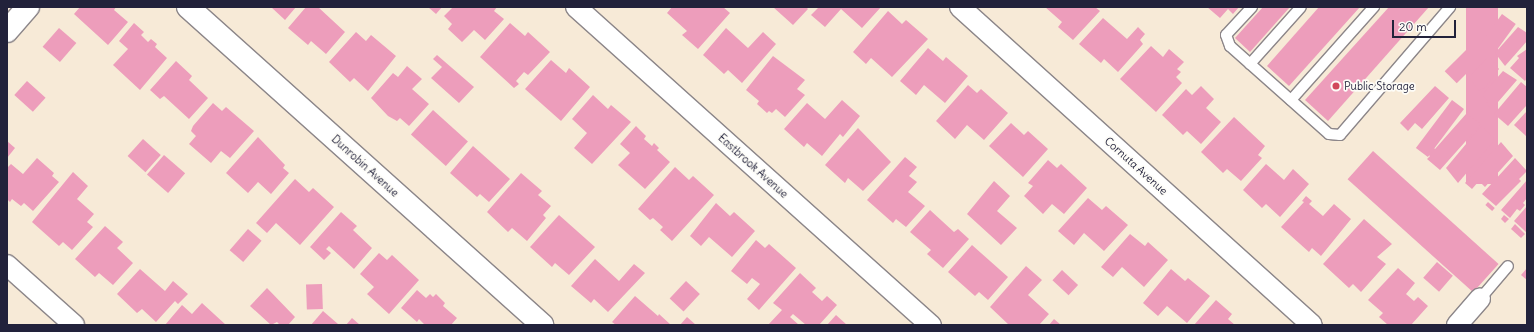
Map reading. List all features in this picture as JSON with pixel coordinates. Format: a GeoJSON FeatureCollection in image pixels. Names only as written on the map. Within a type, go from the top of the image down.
{"type":"FeatureCollection","features":[{"type":"Feature","properties":{"kind":"street"},"geometry":{"type":"LineString","coordinates":[[7,31],[28,7]]}},
{"type":"Feature","properties":{"kind":"street","name":"Dunrobin Avenue"},"geometry":{"type":"LineString","coordinates":[[188,7],[542,325]]}},
{"type":"Feature","properties":{"kind":"street","name":"Eastbrook Avenue"},"geometry":{"type":"LineString","coordinates":[[576,7],[931,325]]}},
{"type":"Feature","properties":{"kind":"street","name":"Cornuta Avenue"},"geometry":{"type":"LineString","coordinates":[[960,7],[1312,325]]}},
{"type":"Feature","properties":{"kind":"street"},"geometry":{"type":"LineString","coordinates":[[7,265],[74,325]]}},
{"type":"Feature","properties":{"kind":"street"},"geometry":{"type":"LineString","coordinates":[[1457,325],[1480,299]]}},
{"type":"Feature","properties":{"kind":"lane"},"geometry":{"type":"LineString","coordinates":[[1252,7],[1226,35],[1230,46],[1329,134],[1340,134],[1450,7]]}},
{"type":"Feature","properties":{"kind":"lane"},"geometry":{"type":"LineString","coordinates":[[1250,64],[1301,7]]}},
{"type":"Feature","properties":{"kind":"lane"},"geometry":{"type":"LineString","coordinates":[[1291,100],[1374,7]]}},
{"type":"Feature","properties":{"kind":"lane"},"geometry":{"type":"LineString","coordinates":[[1480,299],[1508,266]]}},
{"type":"Feature","properties":{"kind":"building"},"geometry":{"type":"Polygon","coordinates":[[[80,7],[116,7],[114,10],[128,22],[108,45],[74,14],[80,7]]]}},
{"type":"Feature","properties":{"kind":"building"},"geometry":{"type":"Polygon","coordinates":[[[271,7],[296,7],[285,20],[271,7]]]}},
{"type":"Feature","properties":{"kind":"building"},"geometry":{"type":"Polygon","coordinates":[[[306,7],[318,7],[345,32],[326,54],[311,41],[308,45],[288,28],[306,7]]]}},
{"type":"Feature","properties":{"kind":"building"},"geometry":{"type":"Polygon","coordinates":[[[428,7],[442,7],[436,14],[428,7]]]}},
{"type":"Feature","properties":{"kind":"building"},"geometry":{"type":"Polygon","coordinates":[[[453,7],[497,7],[494,11],[504,19],[485,40],[474,30],[462,42],[448,29],[452,24],[444,16],[453,7]]]}},
{"type":"Feature","properties":{"kind":"building"},"geometry":{"type":"Polygon","coordinates":[[[672,7],[723,7],[730,13],[698,49],[682,35],[687,31],[667,13],[672,7]]]}},
{"type":"Feature","properties":{"kind":"building"},"geometry":{"type":"Polygon","coordinates":[[[773,7],[806,7],[808,9],[793,25],[773,7]]]}},
{"type":"Feature","properties":{"kind":"building"},"geometry":{"type":"Polygon","coordinates":[[[819,7],[881,7],[862,28],[841,9],[825,27],[811,15],[819,7]]]}},
{"type":"Feature","properties":{"kind":"building"},"geometry":{"type":"Polygon","coordinates":[[[1045,7],[1095,7],[1100,11],[1073,40],[1058,27],[1062,22],[1045,7]]]}},
{"type":"Feature","properties":{"kind":"building"},"geometry":{"type":"Polygon","coordinates":[[[1207,7],[1239,7],[1233,14],[1228,9],[1220,18],[1207,7]]]}},
{"type":"Feature","properties":{"kind":"building"},"geometry":{"type":"Polygon","coordinates":[[[1263,7],[1290,7],[1250,52],[1235,38],[1263,7]]]}},
{"type":"Feature","properties":{"kind":"building"},"geometry":{"type":"Polygon","coordinates":[[[1319,7],[1360,7],[1289,86],[1267,66],[1319,7]]]}},
{"type":"Feature","properties":{"kind":"building"},"geometry":{"type":"Polygon","coordinates":[[[1389,7],[1429,7],[1328,121],[1305,100],[1389,7]]]}},
{"type":"Feature","properties":{"kind":"building"},"geometry":{"type":"Polygon","coordinates":[[[1466,7],[1498,7],[1498,184],[1466,184],[1466,7]]]}},
{"type":"Feature","properties":{"kind":"building"},"geometry":{"type":"Polygon","coordinates":[[[888,11],[902,24],[906,20],[928,39],[892,77],[871,58],[866,64],[853,52],[888,11]]]}},
{"type":"Feature","properties":{"kind":"building"},"geometry":{"type":"Polygon","coordinates":[[[1502,14],[1516,24],[1496,51],[1483,41],[1502,14]]]}},
{"type":"Feature","properties":{"kind":"building"},"geometry":{"type":"Polygon","coordinates":[[[1103,18],[1127,39],[1138,27],[1145,34],[1140,40],[1143,44],[1118,72],[1104,59],[1101,63],[1079,44],[1103,18]]]}},
{"type":"Feature","properties":{"kind":"building"},"geometry":{"type":"Polygon","coordinates":[[[134,23],[144,32],[141,35],[148,42],[151,39],[157,44],[155,47],[167,58],[140,90],[113,65],[128,49],[119,41],[134,23]]]}},
{"type":"Feature","properties":{"kind":"building"},"geometry":{"type":"Polygon","coordinates":[[[510,23],[525,36],[528,32],[550,52],[528,75],[524,72],[516,81],[519,84],[514,88],[480,57],[510,23]]]}},
{"type":"Feature","properties":{"kind":"building"},"geometry":{"type":"Polygon","coordinates":[[[1518,27],[1527,33],[1527,41],[1505,66],[1495,53],[1518,27]]]}},
{"type":"Feature","properties":{"kind":"building"},"geometry":{"type":"Polygon","coordinates":[[[59,28],[76,43],[60,62],[43,47],[59,28]]]}},
{"type":"Feature","properties":{"kind":"building"},"geometry":{"type":"Polygon","coordinates":[[[726,28],[748,48],[763,32],[776,44],[742,83],[728,70],[724,74],[703,55],[726,28]]]}},
{"type":"Feature","properties":{"kind":"building"},"geometry":{"type":"Polygon","coordinates":[[[356,32],[366,41],[371,35],[396,56],[368,91],[354,78],[350,82],[329,62],[356,32]]]}},
{"type":"Feature","properties":{"kind":"building"},"geometry":{"type":"Polygon","coordinates":[[[1473,43],[1485,55],[1457,83],[1445,71],[1473,43]]]}},
{"type":"Feature","properties":{"kind":"building"},"geometry":{"type":"Polygon","coordinates":[[[1151,46],[1163,57],[1169,49],[1184,62],[1177,69],[1181,72],[1176,77],[1182,83],[1156,112],[1120,79],[1151,46]]]}},
{"type":"Feature","properties":{"kind":"building"},"geometry":{"type":"Polygon","coordinates":[[[928,48],[943,61],[946,57],[968,76],[945,103],[924,85],[916,95],[900,81],[928,48]]]}},
{"type":"Feature","properties":{"kind":"building"},"geometry":{"type":"Polygon","coordinates":[[[1527,49],[1527,78],[1525,81],[1510,68],[1519,58],[1517,56],[1527,49]]]}},
{"type":"Feature","properties":{"kind":"building"},"geometry":{"type":"Polygon","coordinates":[[[437,55],[474,87],[459,103],[431,78],[442,67],[433,59],[437,55]]]}},
{"type":"Feature","properties":{"kind":"building"},"geometry":{"type":"Polygon","coordinates":[[[773,56],[805,80],[797,89],[805,95],[785,117],[776,109],[772,113],[769,111],[767,113],[757,104],[759,101],[746,90],[773,56]]]}},
{"type":"Feature","properties":{"kind":"building"},"geometry":{"type":"Polygon","coordinates":[[[1489,56],[1499,69],[1484,89],[1482,88],[1479,91],[1469,77],[1489,56]]]}},
{"type":"Feature","properties":{"kind":"building"},"geometry":{"type":"Polygon","coordinates":[[[551,60],[566,73],[569,68],[590,87],[561,121],[525,89],[551,60]]]}},
{"type":"Feature","properties":{"kind":"building"},"geometry":{"type":"Polygon","coordinates":[[[176,61],[192,76],[189,80],[208,98],[189,119],[164,96],[160,99],[150,90],[176,61]]]}},
{"type":"Feature","properties":{"kind":"building"},"geometry":{"type":"Polygon","coordinates":[[[407,66],[422,79],[412,89],[429,104],[409,126],[400,118],[397,121],[388,116],[371,98],[393,73],[398,77],[407,66]]]}},
{"type":"Feature","properties":{"kind":"building"},"geometry":{"type":"Polygon","coordinates":[[[1503,71],[1517,80],[1492,109],[1486,104],[1488,101],[1482,95],[1503,71]]]}},
{"type":"Feature","properties":{"kind":"building"},"geometry":{"type":"Polygon","coordinates":[[[27,81],[46,98],[33,112],[14,95],[27,81]]]}},
{"type":"Feature","properties":{"kind":"building"},"geometry":{"type":"Polygon","coordinates":[[[1521,82],[1527,87],[1527,105],[1508,126],[1494,114],[1521,82]]]}},
{"type":"Feature","properties":{"kind":"building"},"geometry":{"type":"Polygon","coordinates":[[[968,85],[977,93],[981,89],[1008,113],[984,140],[967,125],[955,139],[936,121],[968,85]]]}},
{"type":"Feature","properties":{"kind":"building"},"geometry":{"type":"Polygon","coordinates":[[[1201,86],[1214,99],[1206,108],[1221,122],[1201,144],[1187,131],[1183,135],[1162,115],[1186,89],[1192,95],[1201,86]]]}},
{"type":"Feature","properties":{"kind":"building"},"geometry":{"type":"Polygon","coordinates":[[[1435,86],[1449,98],[1422,129],[1415,123],[1408,131],[1400,123],[1435,86]]]}},
{"type":"Feature","properties":{"kind":"building"},"geometry":{"type":"Polygon","coordinates":[[[593,95],[608,109],[611,105],[631,122],[592,164],[574,148],[587,133],[572,119],[593,95]]]}},
{"type":"Feature","properties":{"kind":"building"},"geometry":{"type":"Polygon","coordinates":[[[842,100],[860,116],[843,137],[840,134],[822,156],[807,143],[804,147],[784,129],[807,103],[825,119],[842,100]]]}},
{"type":"Feature","properties":{"kind":"building"},"geometry":{"type":"Polygon","coordinates":[[[1452,100],[1464,109],[1428,157],[1416,148],[1452,100]]]}},
{"type":"Feature","properties":{"kind":"building"},"geometry":{"type":"Polygon","coordinates":[[[213,103],[222,111],[226,107],[254,131],[230,158],[221,151],[211,163],[189,144],[196,136],[191,131],[193,126],[213,103]]]}},
{"type":"Feature","properties":{"kind":"building"},"geometry":{"type":"Polygon","coordinates":[[[433,110],[468,141],[446,166],[411,135],[433,110]]]}},
{"type":"Feature","properties":{"kind":"building"},"geometry":{"type":"Polygon","coordinates":[[[1527,111],[1527,137],[1514,125],[1527,111]]]}},
{"type":"Feature","properties":{"kind":"building"},"geometry":{"type":"Polygon","coordinates":[[[1466,114],[1481,124],[1440,170],[1427,159],[1430,156],[1427,154],[1433,147],[1435,149],[1466,114]]]}},
{"type":"Feature","properties":{"kind":"building"},"geometry":{"type":"Polygon","coordinates":[[[1234,117],[1265,146],[1258,155],[1262,158],[1241,181],[1227,169],[1223,173],[1201,152],[1234,117]]]}},
{"type":"Feature","properties":{"kind":"building"},"geometry":{"type":"Polygon","coordinates":[[[1011,123],[1024,135],[1028,131],[1048,149],[1023,177],[989,146],[1011,123]]]}},
{"type":"Feature","properties":{"kind":"building"},"geometry":{"type":"Polygon","coordinates":[[[636,126],[646,136],[644,139],[652,146],[654,143],[659,148],[657,150],[670,162],[645,189],[618,165],[630,153],[620,144],[636,126]]]}},
{"type":"Feature","properties":{"kind":"building"},"geometry":{"type":"Polygon","coordinates":[[[1481,126],[1494,138],[1493,142],[1458,183],[1446,168],[1481,126]]]}},
{"type":"Feature","properties":{"kind":"building"},"geometry":{"type":"Polygon","coordinates":[[[858,128],[891,162],[863,191],[848,178],[845,183],[825,165],[858,128]]]}},
{"type":"Feature","properties":{"kind":"building"},"geometry":{"type":"Polygon","coordinates":[[[258,137],[285,165],[283,168],[289,173],[271,194],[258,182],[248,193],[226,173],[258,137]]]}},
{"type":"Feature","properties":{"kind":"building"},"geometry":{"type":"Polygon","coordinates":[[[143,139],[161,155],[145,172],[128,156],[143,139]]]}},
{"type":"Feature","properties":{"kind":"building"},"geometry":{"type":"Polygon","coordinates":[[[7,141],[15,148],[7,158],[7,141]]]}},
{"type":"Feature","properties":{"kind":"building"},"geometry":{"type":"Polygon","coordinates":[[[1501,142],[1513,156],[1485,187],[1479,181],[1472,189],[1465,183],[1501,142]]]}},
{"type":"Feature","properties":{"kind":"building"},"geometry":{"type":"Polygon","coordinates":[[[473,146],[510,179],[489,202],[480,194],[477,197],[450,173],[473,146]]]}},
{"type":"Feature","properties":{"kind":"building"},"geometry":{"type":"Polygon","coordinates":[[[1373,151],[1499,264],[1473,292],[1348,179],[1373,151]]]}},
{"type":"Feature","properties":{"kind":"building"},"geometry":{"type":"Polygon","coordinates":[[[164,155],[185,173],[168,193],[147,175],[164,155]]]}},
{"type":"Feature","properties":{"kind":"building"},"geometry":{"type":"Polygon","coordinates":[[[905,157],[917,167],[909,176],[917,182],[908,192],[925,206],[906,227],[896,219],[893,223],[867,200],[905,157]]]}},
{"type":"Feature","properties":{"kind":"building"},"geometry":{"type":"Polygon","coordinates":[[[37,158],[54,173],[52,176],[59,182],[33,211],[24,203],[21,206],[12,199],[10,202],[7,199],[7,168],[11,164],[23,174],[37,158]]]}},
{"type":"Feature","properties":{"kind":"building"},"geometry":{"type":"Polygon","coordinates":[[[1515,158],[1527,171],[1519,179],[1521,181],[1496,206],[1482,194],[1515,158]]]}},
{"type":"Feature","properties":{"kind":"building"},"geometry":{"type":"Polygon","coordinates":[[[1048,160],[1057,168],[1061,164],[1087,188],[1064,214],[1052,204],[1043,214],[1024,196],[1033,186],[1028,183],[1048,160]]]}},
{"type":"Feature","properties":{"kind":"building"},"geometry":{"type":"Polygon","coordinates":[[[1266,164],[1284,180],[1293,169],[1309,184],[1280,217],[1266,204],[1262,208],[1243,190],[1266,164]]]}},
{"type":"Feature","properties":{"kind":"building"},"geometry":{"type":"Polygon","coordinates":[[[675,167],[689,180],[693,176],[714,195],[672,241],[660,230],[663,227],[653,218],[650,220],[638,209],[675,167]]]}},
{"type":"Feature","properties":{"kind":"building"},"geometry":{"type":"Polygon","coordinates":[[[73,172],[88,186],[77,199],[94,214],[87,222],[93,227],[72,250],[63,242],[59,246],[32,222],[73,172]]]}},
{"type":"Feature","properties":{"kind":"building"},"geometry":{"type":"Polygon","coordinates":[[[521,173],[542,191],[538,195],[551,206],[543,215],[546,218],[527,241],[512,228],[508,232],[487,212],[521,173]]]}},
{"type":"Feature","properties":{"kind":"building"},"geometry":{"type":"Polygon","coordinates":[[[295,179],[309,192],[313,188],[334,207],[300,245],[276,223],[267,233],[256,223],[295,179]]]}},
{"type":"Feature","properties":{"kind":"building"},"geometry":{"type":"Polygon","coordinates":[[[1527,180],[1527,198],[1523,203],[1525,205],[1520,211],[1517,209],[1510,218],[1501,210],[1527,180]]]}},
{"type":"Feature","properties":{"kind":"building"},"geometry":{"type":"Polygon","coordinates":[[[994,181],[1010,196],[997,211],[1017,228],[1001,245],[967,214],[994,181]]]}},
{"type":"Feature","properties":{"kind":"building"},"geometry":{"type":"Polygon","coordinates":[[[1306,196],[1312,201],[1309,204],[1323,216],[1334,204],[1351,219],[1321,256],[1312,248],[1309,252],[1281,227],[1304,202],[1302,201],[1306,196]]]}},
{"type":"Feature","properties":{"kind":"building"},"geometry":{"type":"Polygon","coordinates":[[[1088,198],[1102,210],[1106,206],[1128,225],[1104,251],[1084,233],[1074,245],[1058,231],[1088,198]]]}},
{"type":"Feature","properties":{"kind":"building"},"geometry":{"type":"Polygon","coordinates":[[[1488,202],[1495,208],[1492,211],[1485,205],[1488,202]]]}},
{"type":"Feature","properties":{"kind":"building"},"geometry":{"type":"Polygon","coordinates":[[[716,203],[730,216],[734,212],[755,231],[732,257],[709,237],[701,246],[690,236],[716,203]]]}},
{"type":"Feature","properties":{"kind":"building"},"geometry":{"type":"Polygon","coordinates":[[[1527,206],[1527,233],[1514,221],[1527,206]]]}},
{"type":"Feature","properties":{"kind":"building"},"geometry":{"type":"Polygon","coordinates":[[[930,210],[954,232],[958,229],[969,239],[943,268],[927,254],[931,250],[910,232],[930,210]]]}},
{"type":"Feature","properties":{"kind":"building"},"geometry":{"type":"Polygon","coordinates":[[[341,212],[357,226],[353,230],[372,248],[354,269],[329,246],[326,249],[331,253],[324,260],[310,247],[341,212]]]}},
{"type":"Feature","properties":{"kind":"building"},"geometry":{"type":"Polygon","coordinates":[[[559,215],[595,247],[569,275],[555,263],[552,267],[530,247],[559,215]]]}},
{"type":"Feature","properties":{"kind":"building"},"geometry":{"type":"Polygon","coordinates":[[[1504,215],[1509,219],[1505,223],[1501,219],[1504,215]]]}},
{"type":"Feature","properties":{"kind":"building"},"geometry":{"type":"Polygon","coordinates":[[[1364,219],[1392,244],[1377,257],[1386,264],[1361,292],[1353,284],[1349,288],[1323,264],[1364,219]]]}},
{"type":"Feature","properties":{"kind":"building"},"geometry":{"type":"Polygon","coordinates":[[[1515,224],[1525,234],[1521,238],[1511,229],[1515,224]]]}},
{"type":"Feature","properties":{"kind":"building"},"geometry":{"type":"Polygon","coordinates":[[[105,226],[123,242],[117,248],[133,263],[113,285],[99,273],[95,277],[75,259],[105,226]]]}},
{"type":"Feature","properties":{"kind":"building"},"geometry":{"type":"Polygon","coordinates":[[[248,229],[262,241],[243,262],[230,250],[248,229]]]}},
{"type":"Feature","properties":{"kind":"building"},"geometry":{"type":"Polygon","coordinates":[[[1130,234],[1145,246],[1148,242],[1168,260],[1144,287],[1122,267],[1113,277],[1101,267],[1130,234]]]}},
{"type":"Feature","properties":{"kind":"building"},"geometry":{"type":"Polygon","coordinates":[[[756,240],[765,248],[769,244],[796,268],[759,310],[747,299],[760,284],[752,278],[747,284],[731,271],[756,240]]]}},
{"type":"Feature","properties":{"kind":"building"},"geometry":{"type":"Polygon","coordinates":[[[972,245],[1008,277],[988,300],[979,292],[975,296],[948,272],[972,245]]]}},
{"type":"Feature","properties":{"kind":"building"},"geometry":{"type":"Polygon","coordinates":[[[379,253],[387,260],[392,255],[419,280],[389,314],[367,294],[374,287],[360,274],[379,253]]]}},
{"type":"Feature","properties":{"kind":"building"},"geometry":{"type":"Polygon","coordinates":[[[595,259],[619,281],[634,264],[645,273],[608,312],[594,299],[591,303],[571,286],[595,259]]]}},
{"type":"Feature","properties":{"kind":"building"},"geometry":{"type":"Polygon","coordinates":[[[1437,262],[1453,276],[1439,292],[1423,278],[1437,262]]]}},
{"type":"Feature","properties":{"kind":"building"},"geometry":{"type":"Polygon","coordinates":[[[1026,266],[1042,280],[1028,295],[1049,314],[1039,325],[1009,325],[990,307],[1026,266]]]}},
{"type":"Feature","properties":{"kind":"building"},"geometry":{"type":"Polygon","coordinates":[[[1398,268],[1415,283],[1406,294],[1414,301],[1418,297],[1428,306],[1411,325],[1388,325],[1379,317],[1383,313],[1368,300],[1398,268]]]}},
{"type":"Feature","properties":{"kind":"building"},"geometry":{"type":"Polygon","coordinates":[[[1527,268],[1527,280],[1521,275],[1527,268]]]}},
{"type":"Feature","properties":{"kind":"building"},"geometry":{"type":"Polygon","coordinates":[[[140,269],[165,291],[173,281],[188,294],[178,304],[175,301],[156,322],[142,309],[137,313],[117,294],[140,269]]]}},
{"type":"Feature","properties":{"kind":"building"},"geometry":{"type":"Polygon","coordinates":[[[1171,269],[1185,281],[1188,278],[1210,296],[1187,323],[1167,306],[1158,316],[1143,303],[1171,269]]]}},
{"type":"Feature","properties":{"kind":"building"},"geometry":{"type":"Polygon","coordinates":[[[1062,270],[1078,285],[1069,295],[1052,280],[1062,270]]]}},
{"type":"Feature","properties":{"kind":"building"},"geometry":{"type":"Polygon","coordinates":[[[800,273],[816,288],[812,292],[822,301],[827,296],[837,305],[819,325],[806,325],[793,314],[790,317],[799,325],[768,325],[782,310],[773,303],[800,273]]]}},
{"type":"Feature","properties":{"kind":"building"},"geometry":{"type":"Polygon","coordinates":[[[686,281],[700,294],[684,312],[670,299],[686,281]]]}},
{"type":"Feature","properties":{"kind":"building"},"geometry":{"type":"Polygon","coordinates":[[[322,284],[323,309],[307,310],[306,285],[322,284]]]}},
{"type":"Feature","properties":{"kind":"building"},"geometry":{"type":"Polygon","coordinates":[[[267,288],[295,317],[288,325],[280,325],[277,322],[271,325],[250,306],[267,288]]]}},
{"type":"Feature","properties":{"kind":"building"},"geometry":{"type":"Polygon","coordinates":[[[417,290],[426,298],[430,294],[433,297],[436,294],[445,303],[443,306],[457,318],[451,325],[425,325],[419,319],[417,322],[401,308],[417,290]]]}},
{"type":"Feature","properties":{"kind":"building"},"geometry":{"type":"Polygon","coordinates":[[[635,296],[671,325],[616,325],[612,322],[635,296]]]}},
{"type":"Feature","properties":{"kind":"building"},"geometry":{"type":"Polygon","coordinates":[[[1216,300],[1232,314],[1228,319],[1235,325],[1194,325],[1216,300]]]}},
{"type":"Feature","properties":{"kind":"building"},"geometry":{"type":"Polygon","coordinates":[[[202,303],[226,325],[165,325],[182,305],[192,314],[202,303]]]}},
{"type":"Feature","properties":{"kind":"building"},"geometry":{"type":"Polygon","coordinates":[[[323,311],[338,324],[311,325],[323,311]]]}},
{"type":"Feature","properties":{"kind":"building"},"geometry":{"type":"Polygon","coordinates":[[[836,315],[847,325],[827,325],[836,315]]]}},
{"type":"Feature","properties":{"kind":"building"},"geometry":{"type":"Polygon","coordinates":[[[687,317],[696,325],[680,325],[687,317]]]}},
{"type":"Feature","properties":{"kind":"building"},"geometry":{"type":"Polygon","coordinates":[[[352,318],[360,325],[346,325],[352,318]]]}},
{"type":"Feature","properties":{"kind":"building"},"geometry":{"type":"Polygon","coordinates":[[[1054,319],[1061,325],[1049,325],[1054,319]]]}},
{"type":"Feature","properties":{"kind":"place","name":"Public Storage"},"geometry":{"type":"Point","coordinates":[1336,86]}}]}
